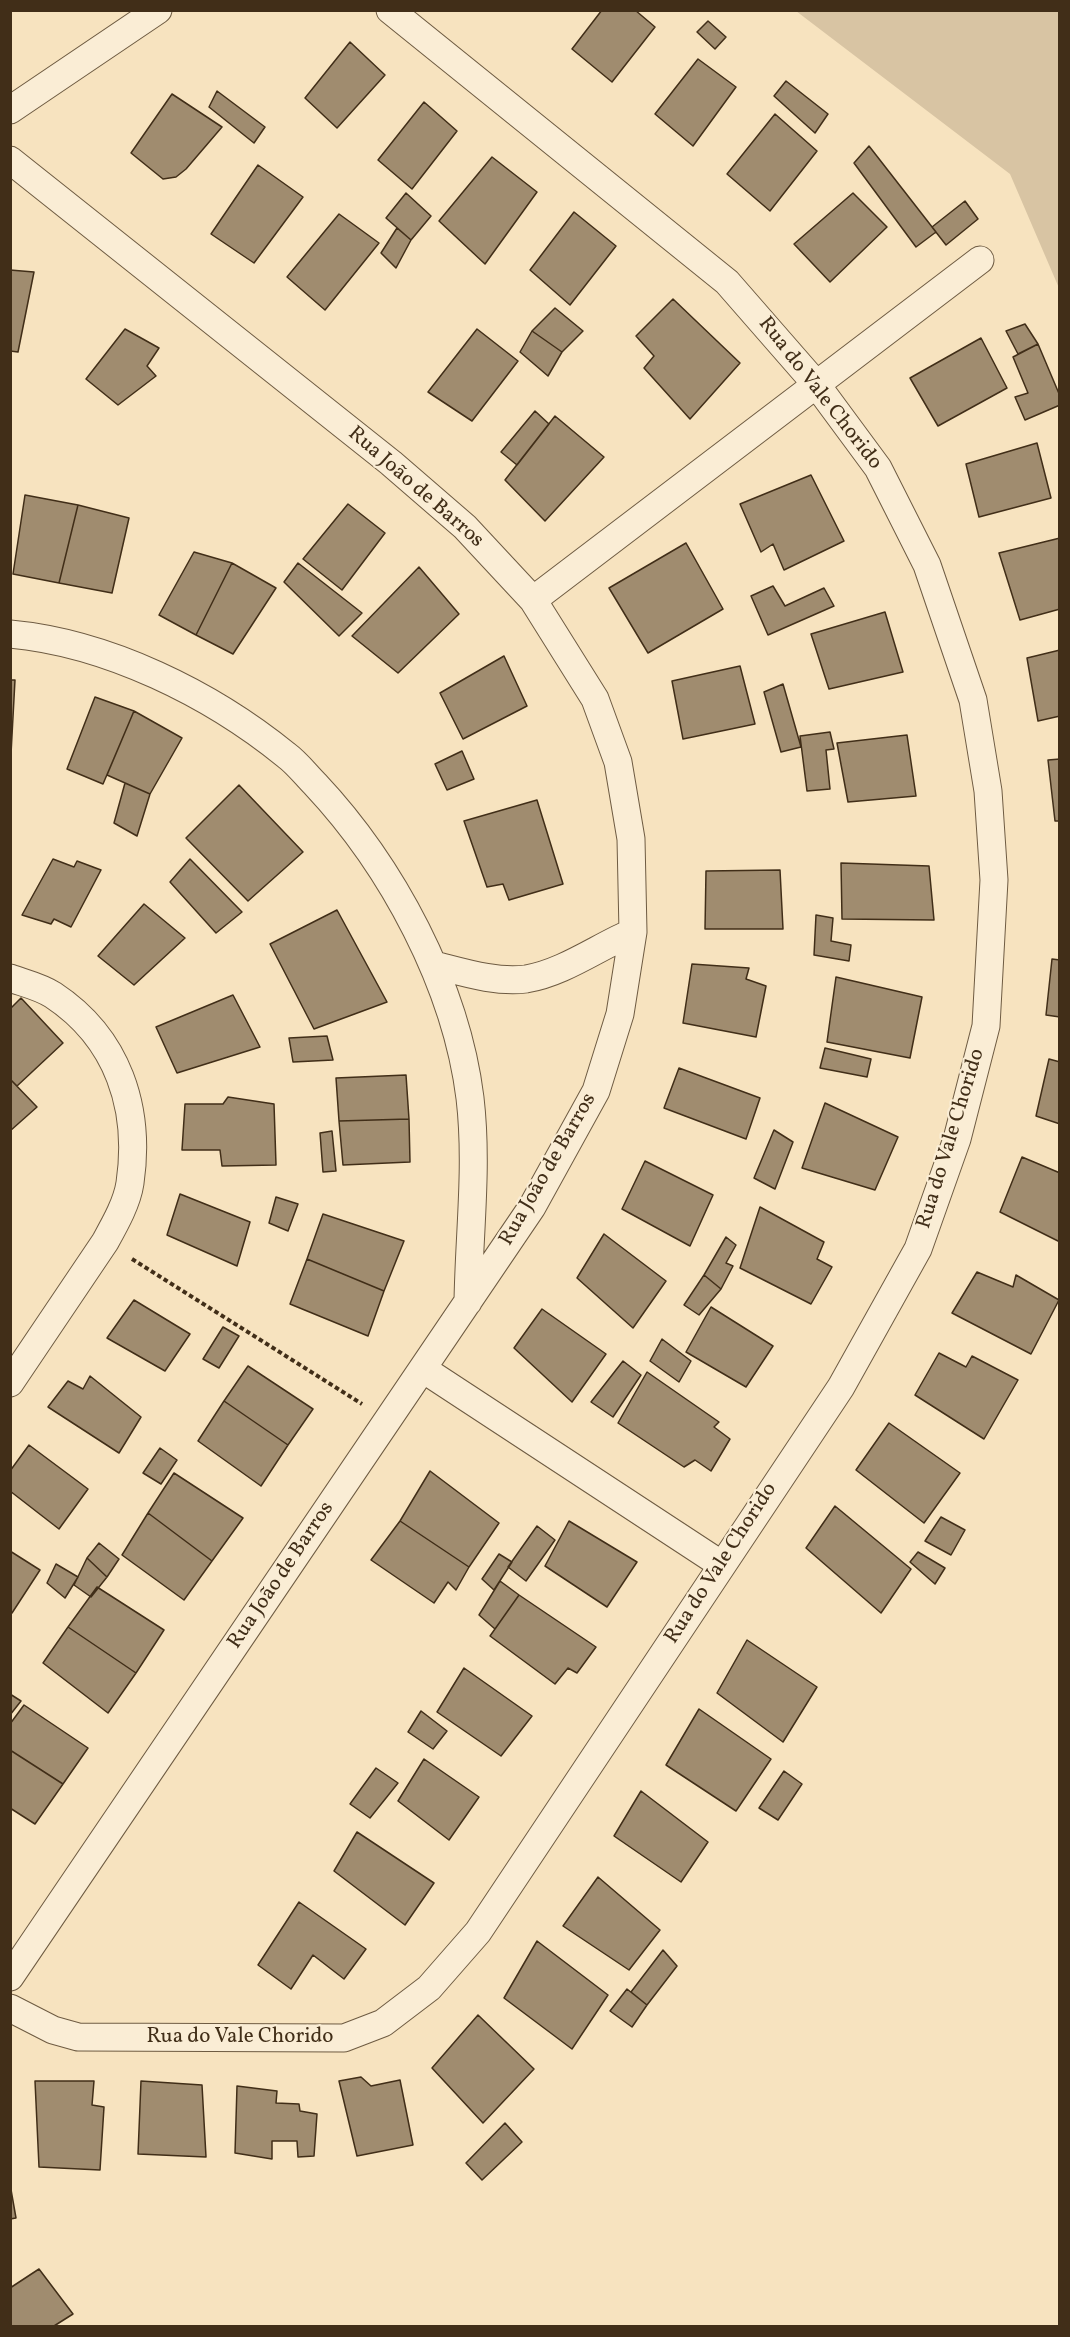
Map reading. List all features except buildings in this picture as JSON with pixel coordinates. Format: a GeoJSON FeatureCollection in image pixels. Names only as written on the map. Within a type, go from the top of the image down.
{"type":"FeatureCollection","features":[{"type":"Feature","properties":{"kind":"street"},"geometry":{"type":"LineString","coordinates":[[10,110],[158,10]]}},
{"type":"Feature","properties":{"kind":"street","name":"Rua do Vale Chorido"},"geometry":{"type":"LineString","coordinates":[[10,2008],[53,2030],[78,2037],[344,2038],[383,2023],[429,1988],[478,1932],[841,1387],[918,1249],[957,1139],[986,1026],[994,880],[988,791],[972,700],[927,565],[878,468],[816,384],[727,282],[390,10]]}},
{"type":"Feature","properties":{"kind":"street","name":"Rua João de Barros"},"geometry":{"type":"LineString","coordinates":[[10,160],[391,463],[465,527],[533,600],[595,699],[618,762],[631,839],[633,933],[620,1014],[596,1091],[531,1207],[10,1977]]}},
{"type":"Feature","properties":{"kind":"street"},"geometry":{"type":"LineString","coordinates":[[533,600],[980,260]]}},
{"type":"Feature","properties":{"kind":"street"},"geometry":{"type":"LineString","coordinates":[[10,634],[73,646],[151,672],[220,708],[288,756],[341,812],[384,872],[434,965],[456,1034],[470,1096],[474,1161],[468,1302]]}},
{"type":"Feature","properties":{"kind":"street"},"geometry":{"type":"LineString","coordinates":[[434,965],[484,977],[525,979],[560,967],[633,933]]}},
{"type":"Feature","properties":{"kind":"street"},"geometry":{"type":"LineString","coordinates":[[10,978],[52,994],[89,1026],[117,1066],[130,1107],[130,1185],[105,1242],[10,1383]]}},
{"type":"Feature","properties":{"kind":"street"},"geometry":{"type":"LineString","coordinates":[[423,1369],[722,1565]]}},
{"type":"Feature","properties":{"kind":"path"},"geometry":{"type":"LineString","coordinates":[[105,1242],[388,1420]]}},
{"type":"Feature","properties":{"kind":"shaded area"},"geometry":{"type":"Polygon","coordinates":[[[796,11],[1059,11],[1059,288],[1010,174],[796,11]]]}}]}
